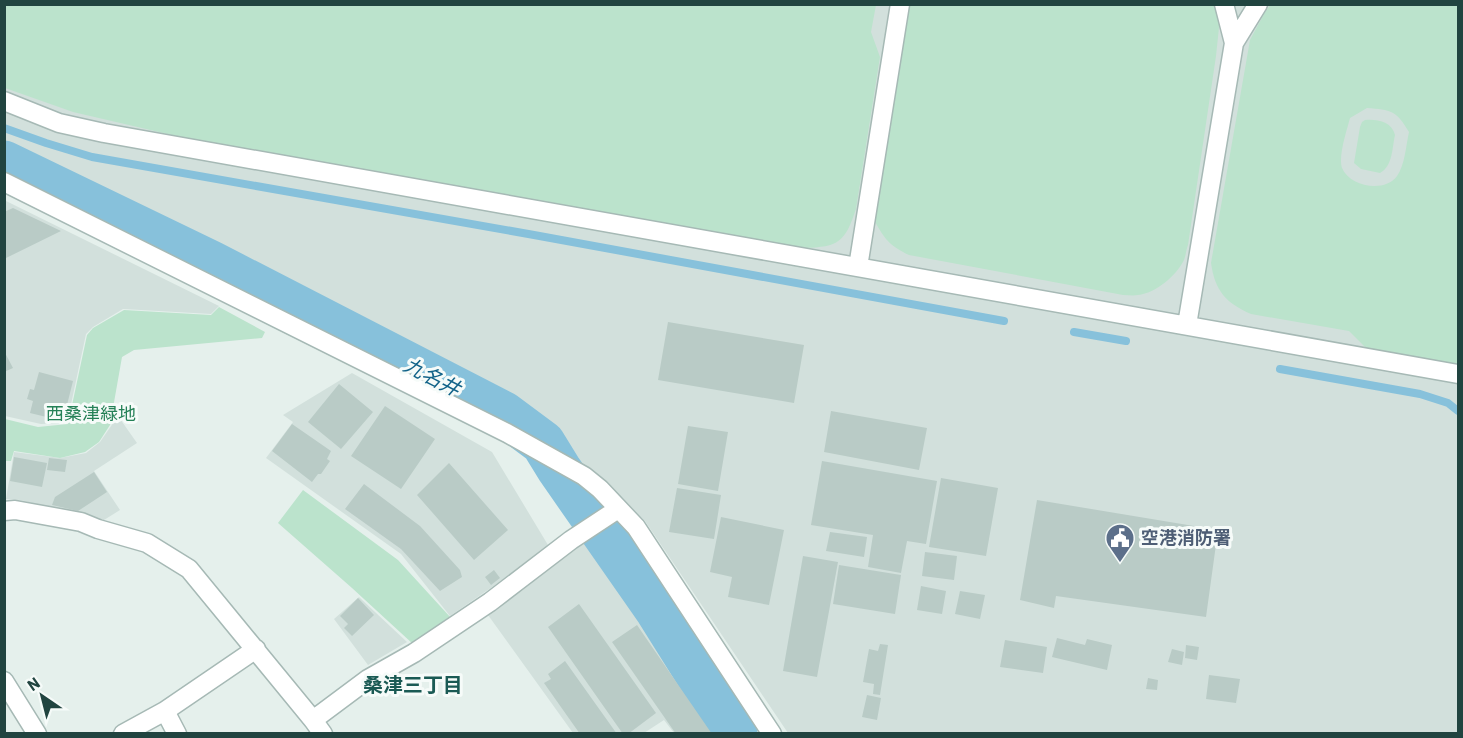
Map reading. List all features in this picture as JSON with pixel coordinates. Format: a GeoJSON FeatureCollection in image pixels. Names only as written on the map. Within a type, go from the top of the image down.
{"type":"FeatureCollection","features":[{"type":"Feature","properties":{"kind":"street"},"geometry":{"type":"LineString","coordinates":[[858,267],[900,4]]}},
{"type":"Feature","properties":{"kind":"street"},"geometry":{"type":"LineString","coordinates":[[1224,4],[1234,43]]}},
{"type":"Feature","properties":{"kind":"street"},"geometry":{"type":"LineString","coordinates":[[1186,326],[1234,43],[1258,4]]}},
{"type":"Feature","properties":{"kind":"street"},"geometry":{"type":"LineString","coordinates":[[4,101],[59,123],[104,133],[1458,374]]}},
{"type":"Feature","properties":{"kind":"street"},"geometry":{"type":"LineString","coordinates":[[4,182],[507,433],[584,476],[600,489],[636,527],[772,734]]}},
{"type":"Feature","properties":{"kind":"street"},"geometry":{"type":"LineString","coordinates":[[4,511],[15,510],[81,522],[147,543],[189,569],[318,727],[368,679],[414,653],[490,602],[571,540],[618,508]]}},
{"type":"Feature","properties":{"kind":"street"},"geometry":{"type":"LineString","coordinates":[[123,734],[165,711],[256,649]]}},
{"type":"Feature","properties":{"kind":"street"},"geometry":{"type":"LineString","coordinates":[[4,681],[37,734]]}},
{"type":"Feature","properties":{"kind":"street"},"geometry":{"type":"LineString","coordinates":[[165,711],[177,734]]}},
{"type":"Feature","properties":{"kind":"shaded area"},"geometry":{"type":"Polygon","coordinates":[[[4,5],[1458,5],[1458,733],[788,733],[645,521],[609,484],[574,459],[498,419],[5,169],[4,5]]]}},
{"type":"Feature","properties":{"kind":"shaded area"},"geometry":{"type":"Polygon","coordinates":[[[4,200],[219,306],[211,314],[123,309],[93,327],[86,334],[67,423],[41,424],[5,416],[4,200]]]}},
{"type":"Feature","properties":{"kind":"shaded area"},"geometry":{"type":"Polygon","coordinates":[[[352,373],[492,452],[548,545],[450,616],[401,554],[266,458],[293,422],[283,415],[352,373]]]}},
{"type":"Feature","properties":{"kind":"shaded area"},"geometry":{"type":"Polygon","coordinates":[[[118,416],[137,443],[94,471],[120,510],[104,520],[20,500],[6,499],[14,452],[60,458],[86,453],[100,442],[118,416]]]}},
{"type":"Feature","properties":{"kind":"shaded area"},"geometry":{"type":"Polygon","coordinates":[[[597,534],[728,730],[724,733],[674,733],[664,720],[644,733],[573,733],[488,615],[597,534]]]}},
{"type":"Feature","properties":{"kind":"shaded area"},"geometry":{"type":"Polygon","coordinates":[[[359,597],[407,642],[368,665],[334,619],[359,597]]]}},
{"type":"Feature","properties":{"kind":"green space"},"geometry":{"type":"Polygon","coordinates":[[[5,4],[876,5],[871,32],[880,57],[856,209],[852,220],[844,236],[833,244],[804,248],[215,145],[73,112],[5,88],[5,4]]]}},
{"type":"Feature","properties":{"kind":"green space"},"geometry":{"type":"Polygon","coordinates":[[[907,5],[1216,5],[1220,18],[1216,56],[1188,245],[1184,260],[1171,278],[1145,294],[1123,295],[909,255],[887,240],[873,218],[907,5]]]}},
{"type":"Feature","properties":{"kind":"green space"},"geometry":{"type":"Polygon","coordinates":[[[1270,5],[1458,5],[1458,364],[1366,348],[1349,331],[1251,314],[1228,300],[1219,289],[1211,263],[1250,40],[1270,5]],[[1367,108],[1350,118],[1343,143],[1342,168],[1352,180],[1368,186],[1384,185],[1392,181],[1400,171],[1409,132],[1392,112],[1367,108]]]}},
{"type":"Feature","properties":{"kind":"green space"},"geometry":{"type":"Polygon","coordinates":[[[1365,120],[1388,124],[1395,135],[1390,161],[1380,173],[1361,169],[1354,163],[1360,127],[1365,120]]]}},
{"type":"Feature","properties":{"kind":"green space","name":"西桑津緑地"},"geometry":{"type":"Polygon","coordinates":[[[219,307],[265,332],[262,338],[134,350],[122,357],[110,425],[99,442],[85,452],[60,458],[14,451],[11,461],[5,461],[5,419],[38,427],[68,424],[87,335],[93,328],[124,310],[211,315],[219,307]]]}},
{"type":"Feature","properties":{"kind":"green space"},"geometry":{"type":"Polygon","coordinates":[[[303,490],[398,560],[451,618],[413,644],[278,523],[303,490]]]}},
{"type":"Feature","properties":{"kind":"building"},"geometry":{"type":"Polygon","coordinates":[[[13,208],[61,231],[4,259],[4,212],[13,208]]]}},
{"type":"Feature","properties":{"kind":"building"},"geometry":{"type":"Polygon","coordinates":[[[668,322],[804,345],[794,403],[658,380],[668,322]]]}},
{"type":"Feature","properties":{"kind":"building"},"geometry":{"type":"Polygon","coordinates":[[[4,351],[13,368],[4,372],[4,351]]]}},
{"type":"Feature","properties":{"kind":"building"},"geometry":{"type":"Polygon","coordinates":[[[39,372],[73,381],[63,421],[30,413],[33,401],[27,399],[30,389],[34,390],[39,372]]]}},
{"type":"Feature","properties":{"kind":"building"},"geometry":{"type":"Polygon","coordinates":[[[339,384],[373,412],[341,449],[308,422],[339,384]]]}},
{"type":"Feature","properties":{"kind":"building"},"geometry":{"type":"Polygon","coordinates":[[[385,406],[435,439],[401,489],[351,456],[385,406]]]}},
{"type":"Feature","properties":{"kind":"building"},"geometry":{"type":"Polygon","coordinates":[[[831,411],[927,428],[919,470],[824,452],[831,411]]]}},
{"type":"Feature","properties":{"kind":"building"},"geometry":{"type":"Polygon","coordinates":[[[292,424],[331,451],[327,459],[330,461],[312,482],[272,451],[292,424]]]}},
{"type":"Feature","properties":{"kind":"building"},"geometry":{"type":"Polygon","coordinates":[[[688,426],[728,432],[718,491],[678,484],[688,426]]]}},
{"type":"Feature","properties":{"kind":"building"},"geometry":{"type":"Polygon","coordinates":[[[14,457],[47,463],[42,487],[10,481],[14,457]]]}},
{"type":"Feature","properties":{"kind":"building"},"geometry":{"type":"Polygon","coordinates":[[[49,458],[67,460],[65,472],[47,470],[49,458]]]}},
{"type":"Feature","properties":{"kind":"building"},"geometry":{"type":"Polygon","coordinates":[[[822,461],[937,481],[926,544],[907,541],[901,573],[868,567],[873,535],[811,525],[822,461]]]}},
{"type":"Feature","properties":{"kind":"building"},"geometry":{"type":"Polygon","coordinates":[[[449,463],[508,530],[474,560],[417,495],[449,463]]]}},
{"type":"Feature","properties":{"kind":"building"},"geometry":{"type":"Polygon","coordinates":[[[94,472],[107,492],[78,511],[52,505],[55,497],[94,472]]]}},
{"type":"Feature","properties":{"kind":"building"},"geometry":{"type":"Polygon","coordinates":[[[941,478],[998,488],[986,556],[929,547],[941,478]]]}},
{"type":"Feature","properties":{"kind":"building"},"geometry":{"type":"Polygon","coordinates":[[[364,484],[420,526],[460,570],[462,577],[440,591],[401,549],[345,509],[364,484]]]}},
{"type":"Feature","properties":{"kind":"building"},"geometry":{"type":"Polygon","coordinates":[[[677,488],[721,495],[714,539],[669,532],[677,488]]]}},
{"type":"Feature","properties":{"kind":"building","name":"空港消防署"},"geometry":{"type":"Polygon","coordinates":[[[1037,500],[1218,530],[1206,617],[1056,596],[1054,608],[1020,600],[1037,500]]]}},
{"type":"Feature","properties":{"kind":"building"},"geometry":{"type":"Polygon","coordinates":[[[721,517],[784,530],[769,605],[728,597],[732,577],[710,572],[721,517]]]}},
{"type":"Feature","properties":{"kind":"building"},"geometry":{"type":"Polygon","coordinates":[[[830,532],[867,537],[864,557],[826,551],[830,532]]]}},
{"type":"Feature","properties":{"kind":"building"},"geometry":{"type":"Polygon","coordinates":[[[925,552],[957,556],[954,580],[922,576],[925,552]]]}},
{"type":"Feature","properties":{"kind":"building"},"geometry":{"type":"Polygon","coordinates":[[[803,556],[838,562],[817,677],[783,671],[803,556]]]}},
{"type":"Feature","properties":{"kind":"building"},"geometry":{"type":"Polygon","coordinates":[[[839,565],[901,575],[895,614],[833,604],[839,565]]]}},
{"type":"Feature","properties":{"kind":"building"},"geometry":{"type":"Polygon","coordinates":[[[494,570],[500,578],[491,585],[485,577],[494,570]]]}},
{"type":"Feature","properties":{"kind":"building"},"geometry":{"type":"Polygon","coordinates":[[[921,586],[946,591],[942,614],[917,610],[921,586]]]}},
{"type":"Feature","properties":{"kind":"building"},"geometry":{"type":"Polygon","coordinates":[[[960,591],[985,595],[980,619],[955,614],[960,591]]]}},
{"type":"Feature","properties":{"kind":"building"},"geometry":{"type":"Polygon","coordinates":[[[358,598],[374,615],[352,636],[344,628],[348,624],[340,616],[358,598]]]}},
{"type":"Feature","properties":{"kind":"building"},"geometry":{"type":"Polygon","coordinates":[[[579,604],[656,713],[628,734],[623,734],[548,627],[579,604]]]}},
{"type":"Feature","properties":{"kind":"building"},"geometry":{"type":"Polygon","coordinates":[[[637,625],[712,734],[676,734],[612,642],[637,625]]]}},
{"type":"Feature","properties":{"kind":"building"},"geometry":{"type":"Polygon","coordinates":[[[1057,638],[1085,645],[1087,639],[1112,645],[1107,670],[1052,657],[1057,638]]]}},
{"type":"Feature","properties":{"kind":"building"},"geometry":{"type":"Polygon","coordinates":[[[1005,640],[1047,647],[1043,673],[1000,667],[1005,640]]]}},
{"type":"Feature","properties":{"kind":"building"},"geometry":{"type":"Polygon","coordinates":[[[880,644],[888,645],[880,695],[873,694],[874,684],[863,682],[869,649],[878,651],[880,644]]]}},
{"type":"Feature","properties":{"kind":"building"},"geometry":{"type":"Polygon","coordinates":[[[1186,645],[1199,647],[1197,660],[1185,658],[1186,645]]]}},
{"type":"Feature","properties":{"kind":"building"},"geometry":{"type":"Polygon","coordinates":[[[1172,649],[1184,652],[1182,665],[1168,662],[1172,649]]]}},
{"type":"Feature","properties":{"kind":"building"},"geometry":{"type":"Polygon","coordinates":[[[565,661],[617,734],[580,734],[544,683],[551,679],[548,674],[565,661]]]}},
{"type":"Feature","properties":{"kind":"building"},"geometry":{"type":"Polygon","coordinates":[[[1209,675],[1240,679],[1236,703],[1206,699],[1209,675]]]}},
{"type":"Feature","properties":{"kind":"building"},"geometry":{"type":"Polygon","coordinates":[[[1148,678],[1158,680],[1157,690],[1146,689],[1148,678]]]}},
{"type":"Feature","properties":{"kind":"building"},"geometry":{"type":"Polygon","coordinates":[[[867,695],[881,698],[877,720],[862,717],[867,695]]]}},
{"type":"Feature","properties":{"kind":"waterway"},"geometry":{"type":"LineString","coordinates":[[4,128],[92,157],[1004,321]]}},
{"type":"Feature","properties":{"kind":"waterway","name":"九名井"},"geometry":{"type":"LineString","coordinates":[[4,163],[211,263],[504,414],[543,443],[658,611],[735,734]]}},
{"type":"Feature","properties":{"kind":"waterway"},"geometry":{"type":"LineString","coordinates":[[1074,332],[1126,341]]}},
{"type":"Feature","properties":{"kind":"waterway"},"geometry":{"type":"LineString","coordinates":[[1280,369],[1420,394],[1448,403],[1458,411]]}},
{"type":"Feature","properties":{"kind":"place","name":"空港消防署"},"geometry":{"type":"Point","coordinates":[1120,564]}},
{"type":"Feature","properties":{"kind":"district","name":"桑津三丁目"},"geometry":{"type":"Point","coordinates":[413,685]}}]}
